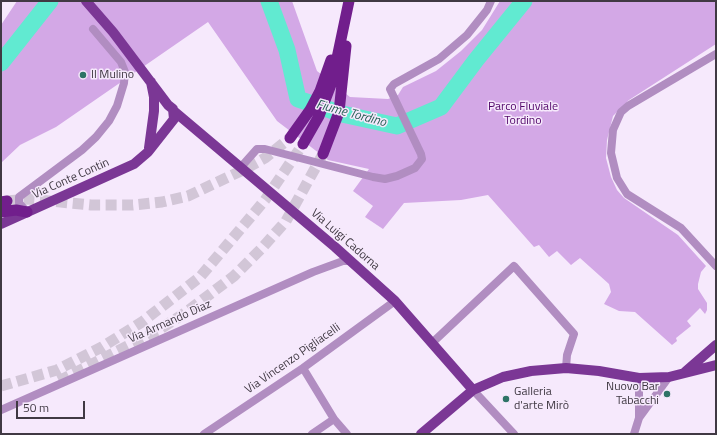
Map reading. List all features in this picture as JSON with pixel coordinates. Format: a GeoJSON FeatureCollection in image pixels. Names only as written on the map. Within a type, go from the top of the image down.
{"type":"FeatureCollection","features":[{"type":"Feature","properties":{"kind":"highway"},"geometry":{"type":"LineString","coordinates":[[293,134],[320,91],[349,5]]}},
{"type":"Feature","properties":{"kind":"highway"},"geometry":{"type":"LineString","coordinates":[[305,140],[319,116],[332,82],[349,5]]}},
{"type":"Feature","properties":{"kind":"highway"},"geometry":{"type":"LineString","coordinates":[[324,151],[339,112],[349,5]]}},
{"type":"Feature","properties":{"kind":"highway"},"geometry":{"type":"LineString","coordinates":[[1,212],[16,210],[27,212]]}},
{"type":"Feature","properties":{"kind":"main road"},"geometry":{"type":"LineString","coordinates":[[86,1],[113,32],[150,80],[172,115]]}},
{"type":"Feature","properties":{"kind":"main road"},"geometry":{"type":"LineString","coordinates":[[148,152],[154,114],[154,97],[150,80]]}},
{"type":"Feature","properties":{"kind":"main road"},"geometry":{"type":"LineString","coordinates":[[154,114],[158,106],[172,115]]}},
{"type":"Feature","properties":{"kind":"main road"},"geometry":{"type":"LineString","coordinates":[[154,114],[159,124],[165,126],[172,115]]}},
{"type":"Feature","properties":{"kind":"main road","name":"Via Luigi Cadorna"},"geometry":{"type":"LineString","coordinates":[[172,115],[179,120],[189,122],[335,247],[395,301],[473,390]]}},
{"type":"Feature","properties":{"kind":"main road","name":"Via Conte Contin"},"geometry":{"type":"LineString","coordinates":[[1,224],[126,168],[148,152],[172,115]]}},
{"type":"Feature","properties":{"kind":"main road"},"geometry":{"type":"LineString","coordinates":[[684,374],[716,345]]}},
{"type":"Feature","properties":{"kind":"main road"},"geometry":{"type":"LineString","coordinates":[[421,434],[473,390],[490,381],[517,374],[566,368],[599,370],[639,378],[669,377],[716,366]]}},
{"type":"Feature","properties":{"kind":"street"},"geometry":{"type":"LineString","coordinates":[[241,168],[257,149],[265,149],[373,177],[385,178],[403,174],[416,168],[422,159],[421,154],[390,89],[394,84],[439,59],[467,35],[487,10],[491,1]]}},
{"type":"Feature","properties":{"kind":"street"},"geometry":{"type":"LineString","coordinates":[[27,212],[21,194],[82,150],[96,137],[113,114],[124,83],[125,72],[121,62],[93,29]]}},
{"type":"Feature","properties":{"kind":"street"},"geometry":{"type":"LineString","coordinates":[[716,54],[628,106],[621,112],[613,130],[611,152],[617,178],[627,194],[681,228],[716,266]]}},
{"type":"Feature","properties":{"kind":"street"},"geometry":{"type":"LineString","coordinates":[[327,267],[334,257],[335,247]]}},
{"type":"Feature","properties":{"kind":"street","name":"Via Armando Diaz"},"geometry":{"type":"LineString","coordinates":[[1,410],[327,267],[344,261],[351,261]]}},
{"type":"Feature","properties":{"kind":"street"},"geometry":{"type":"LineString","coordinates":[[432,343],[514,266],[574,334],[567,355],[566,368]]}},
{"type":"Feature","properties":{"kind":"street","name":"Via Vincenzo Pigliacelli"},"geometry":{"type":"LineString","coordinates":[[204,434],[303,368],[395,301]]}},
{"type":"Feature","properties":{"kind":"street"},"geometry":{"type":"LineString","coordinates":[[303,368],[334,419],[347,434]]}},
{"type":"Feature","properties":{"kind":"street"},"geometry":{"type":"LineString","coordinates":[[639,418],[669,377]]}},
{"type":"Feature","properties":{"kind":"street"},"geometry":{"type":"LineString","coordinates":[[634,434],[639,418],[639,378]]}},
{"type":"Feature","properties":{"kind":"street"},"geometry":{"type":"LineString","coordinates":[[473,390],[514,434]]}},
{"type":"Feature","properties":{"kind":"street"},"geometry":{"type":"LineString","coordinates":[[312,434],[334,419]]}},
{"type":"Feature","properties":{"kind":"green space","name":"Parco Fluviale Tordino"},"geometry":{"type":"Polygon","coordinates":[[[17,1],[292,1],[317,71],[350,97],[388,99],[398,95],[403,87],[436,71],[461,51],[482,30],[500,1],[716,1],[716,44],[629,100],[613,116],[607,140],[606,158],[611,177],[617,190],[624,198],[678,235],[706,266],[701,272],[698,289],[707,303],[707,310],[705,314],[700,308],[687,321],[691,326],[676,338],[677,341],[672,345],[635,312],[619,311],[604,304],[611,292],[609,284],[580,258],[571,265],[557,251],[549,257],[539,245],[534,247],[488,195],[461,200],[404,203],[383,229],[365,217],[373,206],[353,191],[369,169],[328,160],[277,121],[208,22],[56,127],[20,145],[1,163],[1,25],[17,1]]]}},
{"type":"Feature","properties":{"kind":"waterway","name":"Fiume Tordino"},"geometry":{"type":"LineString","coordinates":[[1,63],[50,1]]}},
{"type":"Feature","properties":{"kind":"waterway","name":"Fiume Tordino"},"geometry":{"type":"LineString","coordinates":[[269,1],[287,50],[298,99],[342,114],[397,126],[441,107],[476,60],[524,1]]}},
{"type":"Feature","properties":{"kind":"tunnel"},"geometry":{"type":"LineString","coordinates":[[7,201],[29,199],[91,205],[133,205],[162,202],[188,196],[243,170],[265,158],[290,138]]}},
{"type":"Feature","properties":{"kind":"tunnel"},"geometry":{"type":"LineString","coordinates":[[1,386],[57,370],[102,347],[142,322],[200,277],[265,200],[303,144]]}},
{"type":"Feature","properties":{"kind":"tunnel"},"geometry":{"type":"LineString","coordinates":[[59,381],[157,331],[185,313],[234,276],[286,221],[323,154]]}},
{"type":"Feature","properties":{"kind":"place","name":"Il Mulino"},"geometry":{"type":"Point","coordinates":[83,75]}},
{"type":"Feature","properties":{"kind":"place","name":"Nuovo Bar Tabacchi"},"geometry":{"type":"Point","coordinates":[667,394]}},
{"type":"Feature","properties":{"kind":"place","name":"Galleria d'arte Mirò"},"geometry":{"type":"Point","coordinates":[506,399]}}]}
